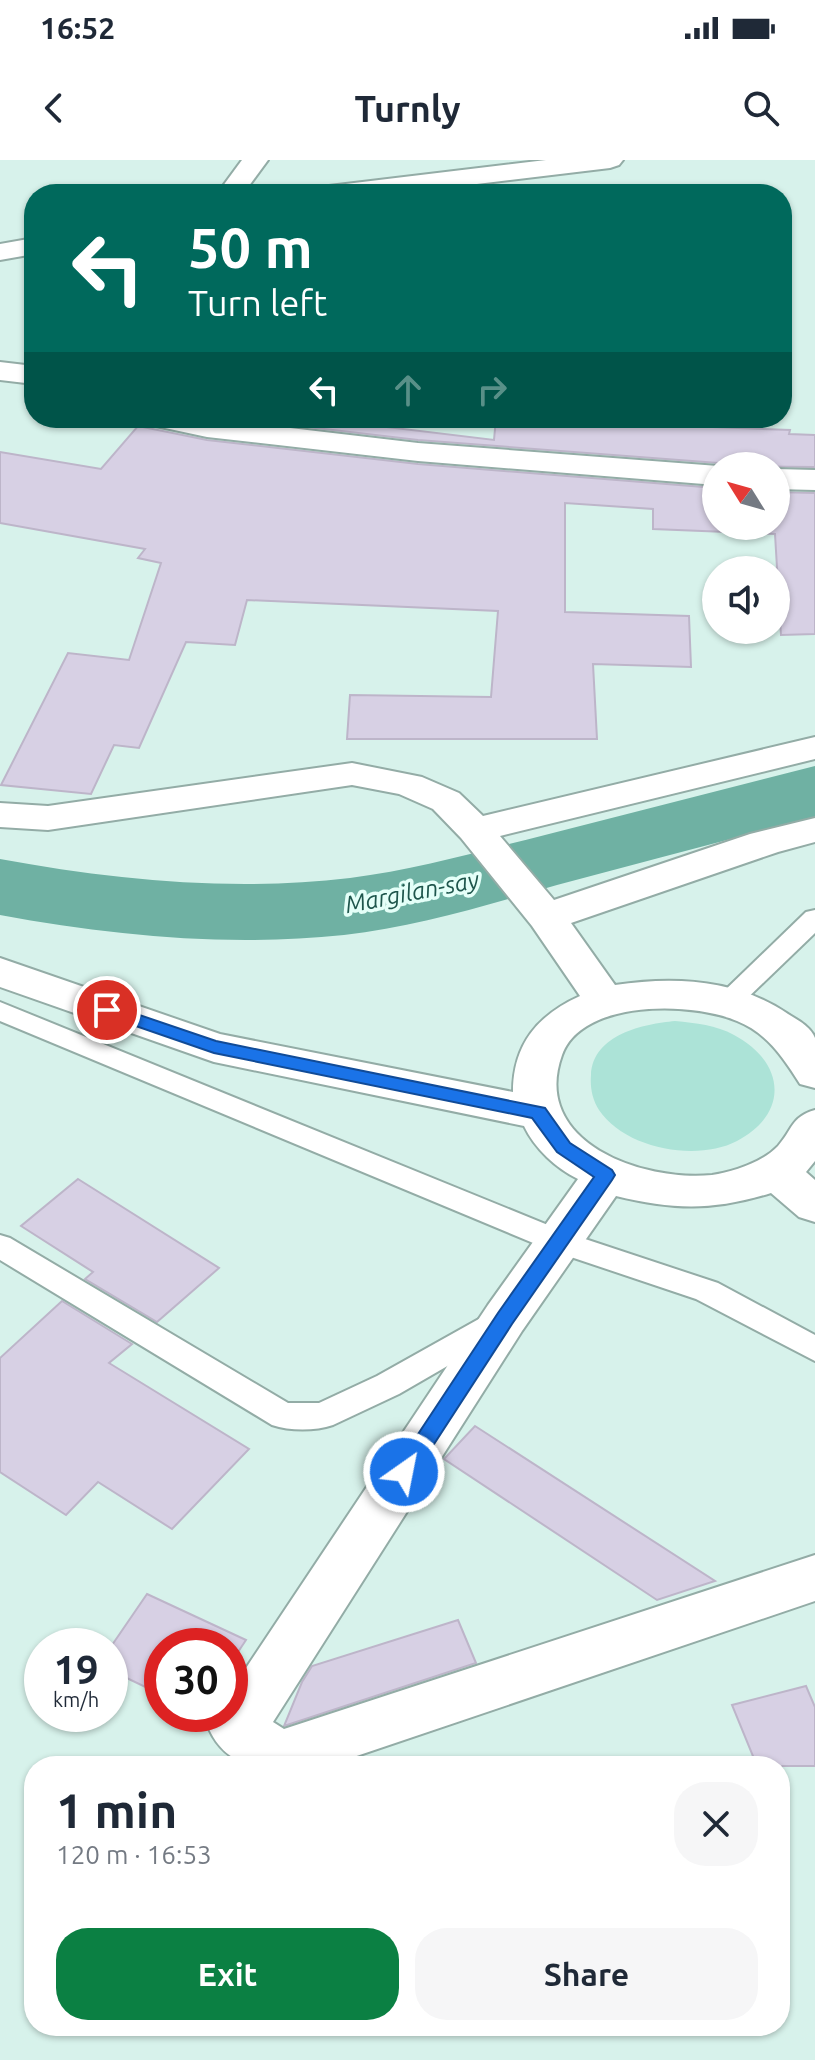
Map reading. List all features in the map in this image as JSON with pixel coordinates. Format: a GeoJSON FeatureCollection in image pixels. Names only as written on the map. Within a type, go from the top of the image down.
{"type":"FeatureCollection","features":[{"type":"Feature","properties":{"kind":"street"},"geometry":{"type":"LineString","coordinates":[[235,184],[255,160]]}},
{"type":"Feature","properties":{"kind":"street"},"geometry":{"type":"LineString","coordinates":[[412,184],[610,160]]}},
{"type":"Feature","properties":{"kind":"street"},"geometry":{"type":"LineString","coordinates":[[0,252],[24,248]]}},
{"type":"Feature","properties":{"kind":"street"},"geometry":{"type":"LineString","coordinates":[[0,371],[24,374]]}},
{"type":"Feature","properties":{"kind":"street"},"geometry":{"type":"LineString","coordinates":[[207,428],[418,452],[702,474]]}},
{"type":"Feature","properties":{"kind":"street"},"geometry":{"type":"LineString","coordinates":[[790,479],[815,480]]}},
{"type":"Feature","properties":{"kind":"street"},"geometry":{"type":"LineString","coordinates":[[475,830],[815,748]]}},
{"type":"Feature","properties":{"kind":"street"},"geometry":{"type":"LineString","coordinates":[[0,815],[48,818],[352,774],[409,785],[446,801],[475,830],[546,917],[605,1001]]}},
{"type":"Feature","properties":{"kind":"street"},"geometry":{"type":"LineString","coordinates":[[546,917],[764,843],[815,830]]}},
{"type":"Feature","properties":{"kind":"street"},"geometry":{"type":"LineString","coordinates":[[0,972],[214,1047],[539,1113]]}},
{"type":"Feature","properties":{"kind":"street"},"geometry":{"type":"LineString","coordinates":[[815,1073],[800,1047],[782,1029],[758,1013],[729,1001],[666,991],[605,1001],[559,1028],[544,1046],[535,1067],[534,1090],[539,1113],[564,1148],[606,1175],[662,1191],[693,1193],[750,1183],[796,1155],[815,1126]]}},
{"type":"Feature","properties":{"kind":"street"},"geometry":{"type":"LineString","coordinates":[[774,1171],[815,1205]]}},
{"type":"Feature","properties":{"kind":"street"},"geometry":{"type":"LineString","coordinates":[[277,1756],[237,1729],[505,1318],[606,1175]]}},
{"type":"Feature","properties":{"kind":"street"},"geometry":{"type":"LineString","coordinates":[[281,1756],[815,1578]]}},
{"type":"Feature","properties":{"kind":"lane"},"geometry":{"type":"LineString","coordinates":[[729,1001],[815,918]]}},
{"type":"Feature","properties":{"kind":"lane"},"geometry":{"type":"LineString","coordinates":[[0,1011],[560,1242],[707,1291],[815,1349]]}},
{"type":"Feature","properties":{"kind":"lane"},"geometry":{"type":"LineString","coordinates":[[0,1246],[283,1416],[322,1416],[388,1385],[505,1318]]}},
{"type":"Feature","properties":{"kind":"green space"},"geometry":{"type":"Polygon","coordinates":[[[675,1021],[713,1027],[734,1035],[751,1046],[771,1073],[773,1102],[766,1116],[754,1130],[737,1141],[702,1150],[663,1148],[626,1134],[599,1110],[592,1093],[591,1075],[594,1061],[601,1050],[622,1034],[675,1021]]]}},
{"type":"Feature","properties":{"kind":"building"},"geometry":{"type":"Polygon","coordinates":[[[136,428],[148,428],[207,440],[418,464],[702,487],[702,531],[653,529],[653,509],[565,503],[565,612],[689,616],[691,667],[593,664],[597,739],[347,739],[350,695],[491,697],[498,611],[247,600],[235,645],[186,642],[139,748],[114,745],[91,794],[1,785],[68,653],[129,660],[161,563],[138,558],[145,549],[0,523],[0,452],[101,469],[136,428]]]}},
{"type":"Feature","properties":{"kind":"building"},"geometry":{"type":"Polygon","coordinates":[[[315,428],[395,428],[494,440],[495,428],[739,428],[790,430],[789,434],[815,435],[815,467],[790,467],[790,452],[702,452],[702,462],[418,440],[315,428]]]}},
{"type":"Feature","properties":{"kind":"building"},"geometry":{"type":"Polygon","coordinates":[[[790,492],[815,493],[815,634],[790,635],[790,556],[776,556],[775,540],[790,540],[790,492]]]}},
{"type":"Feature","properties":{"kind":"building"},"geometry":{"type":"Polygon","coordinates":[[[78,1179],[219,1268],[157,1322],[85,1279],[93,1272],[21,1226],[78,1179]]]}},
{"type":"Feature","properties":{"kind":"building"},"geometry":{"type":"Polygon","coordinates":[[[62,1301],[132,1344],[109,1363],[249,1449],[172,1529],[98,1482],[66,1515],[0,1472],[0,1358],[62,1301]]]}},
{"type":"Feature","properties":{"kind":"building"},"geometry":{"type":"Polygon","coordinates":[[[475,1426],[715,1581],[657,1600],[444,1459],[475,1426]]]}},
{"type":"Feature","properties":{"kind":"building"},"geometry":{"type":"Polygon","coordinates":[[[147,1594],[220,1628],[144,1628],[144,1686],[128,1679],[128,1628],[124,1628],[147,1594]]]}},
{"type":"Feature","properties":{"kind":"building"},"geometry":{"type":"Polygon","coordinates":[[[458,1620],[476,1663],[284,1726],[312,1666],[458,1620]]]}},
{"type":"Feature","properties":{"kind":"building"},"geometry":{"type":"Polygon","coordinates":[[[806,1686],[815,1707],[815,1766],[790,1766],[790,1756],[753,1756],[732,1705],[806,1686]]]}},
{"type":"Feature","properties":{"kind":"waterway","name":"Margilan-say"},"geometry":{"type":"LineString","coordinates":[[0,887],[80,901],[199,912],[279,912],[348,906],[458,885],[815,791]]}},
{"type":"Feature","properties":{"kind":"route"},"geometry":{"type":"LineString","coordinates":[[107,1010],[214,1047],[539,1113],[564,1148],[606,1175],[505,1318],[404,1472]]}}]}
